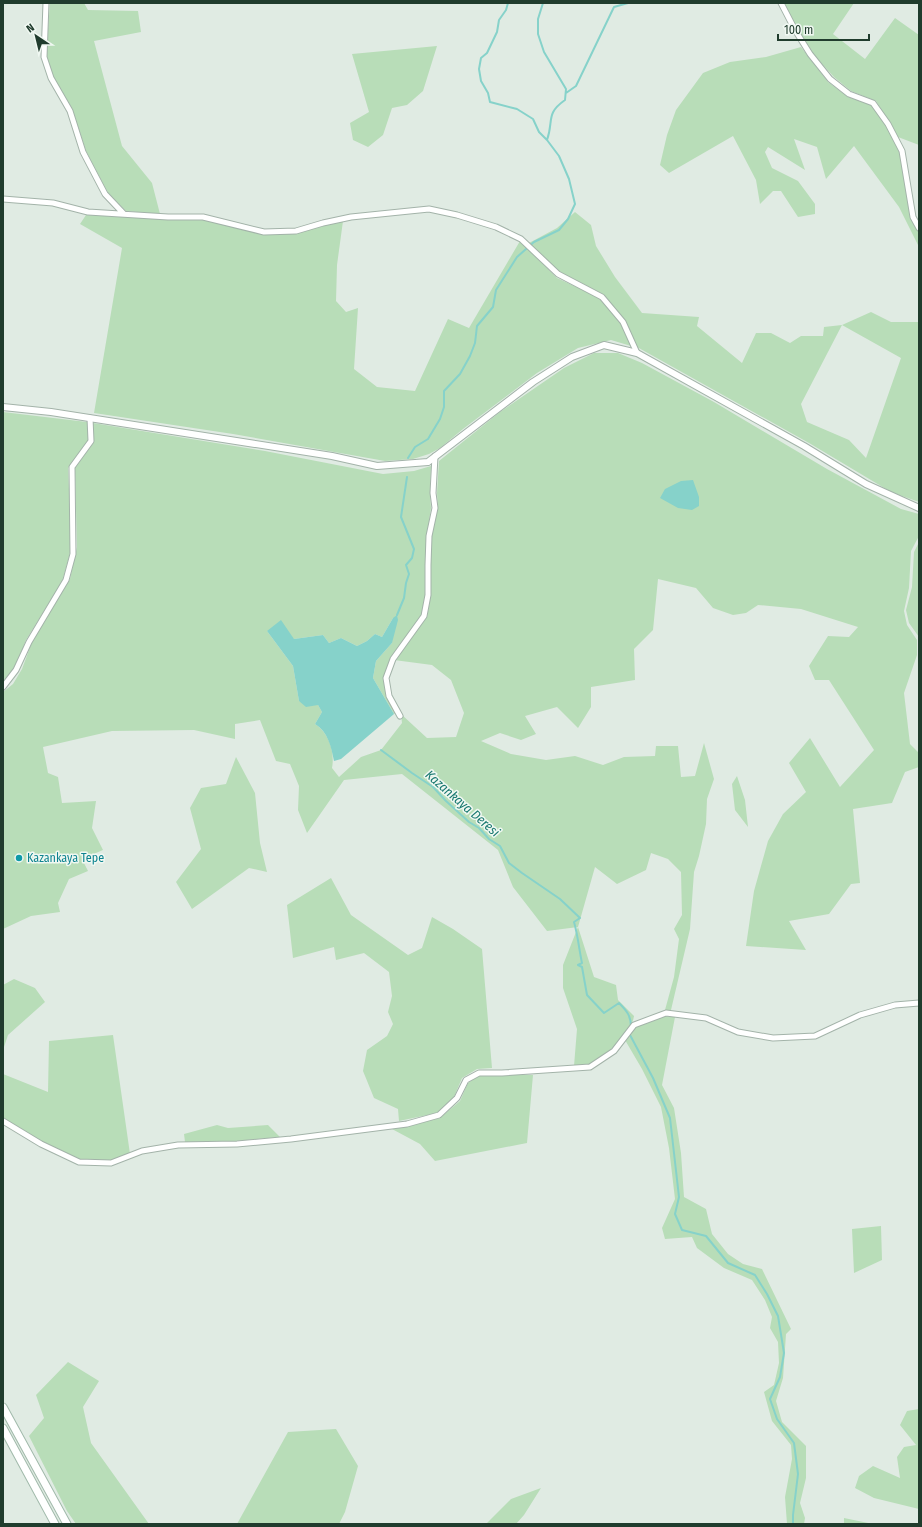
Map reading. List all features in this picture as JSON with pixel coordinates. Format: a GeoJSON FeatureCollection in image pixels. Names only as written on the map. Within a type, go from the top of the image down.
{"type":"FeatureCollection","features":[{"type":"Feature","properties":{"kind":"main road"},"geometry":{"type":"LineString","coordinates":[[3,1407],[67,1524]]}},
{"type":"Feature","properties":{"kind":"main road"},"geometry":{"type":"LineString","coordinates":[[3,1428],[56,1524]]}},
{"type":"Feature","properties":{"kind":"street"},"geometry":{"type":"LineString","coordinates":[[46,3],[44,57],[49,71],[70,111],[84,152],[105,194],[124,214]]}},
{"type":"Feature","properties":{"kind":"street"},"geometry":{"type":"LineString","coordinates":[[781,3],[794,30],[810,54],[830,79],[849,94],[873,103],[888,124],[902,152],[913,217],[919,228]]}},
{"type":"Feature","properties":{"kind":"street"},"geometry":{"type":"LineString","coordinates":[[3,199],[53,203],[88,212],[168,217],[203,217],[264,232],[296,231],[351,217],[428,209],[457,215],[496,227],[521,239],[558,274],[602,297],[623,322],[637,353]]}},
{"type":"Feature","properties":{"kind":"street"},"geometry":{"type":"LineString","coordinates":[[3,407],[51,412],[332,456],[377,466],[428,462],[533,382],[572,357],[604,345],[637,353],[804,446],[866,484],[919,508]]}},
{"type":"Feature","properties":{"kind":"street"},"geometry":{"type":"LineString","coordinates":[[3,687],[16,670],[29,642],[66,580],[73,554],[72,467],[91,441],[90,418]]}},
{"type":"Feature","properties":{"kind":"street"},"geometry":{"type":"LineString","coordinates":[[400,716],[389,696],[386,678],[393,659],[424,616],[428,596],[429,536],[434,508],[433,493],[435,456]]}},
{"type":"Feature","properties":{"kind":"street"},"geometry":{"type":"LineString","coordinates":[[3,1121],[41,1144],[79,1162],[111,1163],[142,1151],[178,1145],[238,1144],[291,1139],[407,1124],[439,1115],[457,1098],[466,1080],[478,1073],[502,1073],[590,1067],[614,1050],[634,1025],[666,1013],[706,1018],[738,1032],[773,1038],[815,1036],[860,1015],[895,1005],[919,1003]]}},
{"type":"Feature","properties":{"kind":"green space"},"geometry":{"type":"Polygon","coordinates":[[[50,3],[84,3],[88,10],[138,11],[141,32],[94,41],[122,146],[152,183],[160,214],[126,211],[108,193],[86,151],[72,108],[53,77],[46,57],[50,3]]]}},
{"type":"Feature","properties":{"kind":"green space"},"geometry":{"type":"Polygon","coordinates":[[[784,3],[854,3],[833,34],[865,59],[895,18],[919,35],[919,145],[898,137],[876,101],[851,91],[834,77],[812,53],[797,29],[784,3]]]}},
{"type":"Feature","properties":{"kind":"green space"},"geometry":{"type":"Polygon","coordinates":[[[437,46],[423,91],[407,105],[392,108],[383,135],[368,147],[353,140],[350,123],[369,112],[352,54],[437,46]]]}},
{"type":"Feature","properties":{"kind":"green space"},"geometry":{"type":"Polygon","coordinates":[[[801,47],[828,82],[848,97],[871,105],[886,126],[900,152],[911,219],[919,233],[919,247],[899,207],[854,146],[826,179],[817,147],[794,139],[805,170],[768,147],[765,152],[772,168],[798,181],[815,204],[815,214],[798,217],[781,191],[773,191],[760,204],[756,180],[733,136],[669,173],[660,165],[667,135],[676,110],[703,73],[730,62],[766,57],[801,47]]]}},
{"type":"Feature","properties":{"kind":"green space"},"geometry":{"type":"Polygon","coordinates":[[[575,212],[591,225],[596,246],[615,277],[642,313],[699,317],[697,326],[742,363],[756,333],[771,333],[790,343],[801,336],[823,336],[824,327],[842,325],[871,312],[891,322],[919,322],[919,502],[891,492],[809,443],[637,347],[625,321],[604,295],[560,272],[529,243],[557,228],[575,212]],[[842,325],[801,404],[807,422],[849,440],[866,458],[901,358],[842,325]]]}},
{"type":"Feature","properties":{"kind":"green space"},"geometry":{"type":"Polygon","coordinates":[[[86,215],[206,220],[264,234],[343,221],[337,265],[336,301],[346,312],[358,308],[354,369],[377,387],[415,391],[448,319],[469,328],[520,241],[557,278],[600,298],[621,324],[631,346],[611,340],[578,348],[537,373],[440,448],[429,454],[413,459],[385,461],[233,434],[94,413],[122,248],[80,224],[86,215]]]}},
{"type":"Feature","properties":{"kind":"green space"},"geometry":{"type":"Polygon","coordinates":[[[594,353],[618,353],[642,363],[714,402],[827,469],[901,509],[919,514],[919,536],[911,551],[909,588],[904,611],[907,625],[917,640],[917,655],[904,693],[910,744],[919,753],[919,767],[905,772],[892,803],[853,809],[860,883],[851,884],[829,914],[789,921],[806,950],[746,946],[754,891],[768,841],[783,814],[806,792],[789,763],[810,738],[840,787],[874,750],[829,680],[815,680],[809,666],[828,636],[849,637],[858,627],[801,609],[758,605],[746,613],[733,615],[713,608],[696,588],[658,579],[653,630],[634,649],[635,680],[591,687],[591,707],[578,728],[557,707],[525,716],[536,734],[521,740],[500,733],[481,741],[511,754],[546,760],[575,756],[603,765],[624,757],[655,756],[656,746],[678,746],[681,777],[695,776],[704,743],[714,779],[707,799],[706,824],[694,872],[690,929],[671,1010],[665,1010],[674,977],[679,939],[674,929],[682,915],[681,872],[668,859],[651,853],[646,870],[617,884],[595,867],[578,927],[547,931],[513,887],[498,850],[402,774],[344,780],[307,833],[298,810],[299,786],[290,764],[276,761],[260,720],[235,724],[235,739],[194,730],[112,731],[43,747],[48,773],[58,777],[62,803],[96,801],[92,828],[103,850],[82,859],[88,871],[69,879],[58,903],[60,912],[31,916],[3,929],[3,692],[13,684],[22,669],[32,642],[70,579],[77,547],[75,468],[94,442],[93,423],[265,451],[383,474],[414,471],[431,466],[431,508],[426,541],[426,596],[423,615],[390,659],[384,678],[397,712],[394,714],[373,678],[376,661],[392,643],[393,618],[382,637],[375,634],[367,641],[357,646],[341,638],[329,643],[323,635],[294,639],[267,631],[293,666],[299,701],[318,705],[322,712],[315,724],[324,732],[330,743],[333,756],[332,768],[339,777],[361,757],[381,750],[402,723],[401,714],[427,738],[456,737],[464,713],[451,680],[432,665],[394,660],[427,617],[431,595],[431,536],[438,508],[437,493],[439,461],[500,412],[564,368],[594,353]]]}},
{"type":"Feature","properties":{"kind":"green space"},"geometry":{"type":"Polygon","coordinates":[[[3,412],[87,422],[89,440],[68,468],[71,531],[70,553],[62,582],[26,640],[15,668],[3,682],[3,412]]]}},
{"type":"Feature","properties":{"kind":"green space"},"geometry":{"type":"Polygon","coordinates":[[[919,542],[919,637],[909,623],[906,610],[912,587],[914,552],[919,542]]]}},
{"type":"Feature","properties":{"kind":"green space"},"geometry":{"type":"Polygon","coordinates":[[[236,757],[255,793],[260,843],[267,872],[249,868],[192,909],[176,882],[201,849],[190,808],[201,788],[226,784],[236,757]]]}},
{"type":"Feature","properties":{"kind":"green space"},"geometry":{"type":"Polygon","coordinates":[[[737,776],[745,800],[748,827],[735,810],[732,784],[737,776]]]}},
{"type":"Feature","properties":{"kind":"green space"},"geometry":{"type":"Polygon","coordinates":[[[331,878],[351,915],[408,955],[422,948],[432,917],[453,929],[482,949],[492,1068],[477,1069],[462,1078],[454,1097],[437,1113],[399,1121],[398,1109],[374,1098],[363,1071],[367,1050],[387,1036],[393,1024],[388,1012],[392,996],[389,972],[364,953],[336,960],[334,947],[293,958],[287,905],[331,878]]]}},
{"type":"Feature","properties":{"kind":"green space"},"geometry":{"type":"Polygon","coordinates":[[[578,927],[594,977],[616,985],[618,1000],[634,1016],[628,1030],[617,1044],[596,1061],[584,1066],[574,1066],[577,1029],[563,988],[563,965],[578,927]]]}},
{"type":"Feature","properties":{"kind":"green space"},"geometry":{"type":"Polygon","coordinates":[[[14,979],[35,988],[45,1002],[8,1035],[3,1050],[3,985],[14,979]]]}},
{"type":"Feature","properties":{"kind":"green space"},"geometry":{"type":"Polygon","coordinates":[[[665,1016],[675,1017],[662,1085],[674,1108],[681,1153],[684,1197],[706,1209],[712,1234],[728,1254],[743,1264],[762,1269],[791,1329],[786,1334],[783,1378],[776,1401],[782,1422],[806,1446],[806,1478],[800,1503],[805,1518],[804,1524],[787,1524],[785,1497],[792,1459],[791,1445],[772,1421],[764,1392],[774,1385],[779,1363],[778,1342],[770,1328],[772,1317],[765,1300],[752,1280],[724,1268],[697,1248],[692,1237],[665,1239],[662,1228],[675,1199],[669,1148],[661,1107],[642,1069],[625,1040],[635,1027],[665,1016]]]}},
{"type":"Feature","properties":{"kind":"green space"},"geometry":{"type":"Polygon","coordinates":[[[113,1035],[130,1154],[110,1161],[80,1161],[42,1143],[3,1119],[3,1074],[48,1092],[49,1041],[113,1035]]]}},
{"type":"Feature","properties":{"kind":"green space"},"geometry":{"type":"Polygon","coordinates":[[[479,1075],[533,1075],[527,1143],[435,1161],[420,1144],[392,1129],[440,1118],[460,1101],[468,1083],[479,1075]]]}},
{"type":"Feature","properties":{"kind":"green space"},"geometry":{"type":"Polygon","coordinates":[[[217,1125],[228,1128],[268,1125],[280,1137],[235,1141],[185,1142],[184,1134],[217,1125]]]}},
{"type":"Feature","properties":{"kind":"green space"},"geometry":{"type":"Polygon","coordinates":[[[881,1226],[882,1260],[854,1273],[852,1229],[881,1226]]]}},
{"type":"Feature","properties":{"kind":"green space"},"geometry":{"type":"Polygon","coordinates":[[[68,1362],[99,1381],[83,1407],[91,1443],[149,1524],[76,1524],[67,1511],[29,1436],[44,1418],[36,1395],[68,1362]]]}},
{"type":"Feature","properties":{"kind":"green space"},"geometry":{"type":"Polygon","coordinates":[[[919,1409],[919,1509],[874,1498],[855,1488],[859,1476],[873,1466],[900,1478],[897,1457],[904,1447],[916,1445],[900,1425],[907,1411],[919,1409]]]}},
{"type":"Feature","properties":{"kind":"green space"},"geometry":{"type":"Polygon","coordinates":[[[336,1429],[358,1466],[345,1512],[339,1524],[237,1524],[288,1432],[336,1429]]]}},
{"type":"Feature","properties":{"kind":"green space"},"geometry":{"type":"Polygon","coordinates":[[[541,1488],[524,1515],[516,1524],[486,1524],[511,1499],[541,1488]]]}},
{"type":"Feature","properties":{"kind":"green space"},"geometry":{"type":"Polygon","coordinates":[[[844,1518],[873,1524],[844,1524],[844,1518]]]}},
{"type":"Feature","properties":{"kind":"water"},"geometry":{"type":"Polygon","coordinates":[[[693,480],[699,497],[699,506],[692,510],[678,508],[660,498],[665,489],[681,481],[693,480]]]}},
{"type":"Feature","properties":{"kind":"water"},"geometry":{"type":"Polygon","coordinates":[[[397,615],[398,620],[392,643],[376,661],[373,678],[394,714],[341,759],[334,761],[326,735],[315,724],[322,712],[318,705],[306,707],[299,701],[293,666],[267,631],[281,620],[294,639],[323,635],[329,643],[341,638],[357,646],[367,641],[375,634],[382,637],[393,618],[397,615]]]}},
{"type":"Feature","properties":{"kind":"waterway"},"geometry":{"type":"LineString","coordinates":[[508,3],[506,10],[499,20],[497,32],[487,53],[481,58],[479,69],[481,81],[488,93],[490,102],[517,109],[533,119],[539,132],[547,140]]}},
{"type":"Feature","properties":{"kind":"waterway"},"geometry":{"type":"LineString","coordinates":[[408,458],[415,447],[428,439],[440,419],[444,407],[444,391],[460,374],[470,356],[475,343],[477,326],[493,307],[496,290],[517,257],[534,242],[559,230],[568,219],[575,204],[569,179],[559,156],[547,140],[552,114],[555,109],[565,100],[566,89],[544,52],[538,34],[538,19],[543,3]]}},
{"type":"Feature","properties":{"kind":"waterway"},"geometry":{"type":"LineString","coordinates":[[566,93],[576,86],[614,7],[628,3]]}},
{"type":"Feature","properties":{"kind":"waterway"},"geometry":{"type":"LineString","coordinates":[[397,615],[404,598],[409,574],[406,565],[412,558],[414,549],[401,517],[407,477]]}},
{"type":"Feature","properties":{"kind":"waterway","name":"Kazankaya Deresi"},"geometry":{"type":"LineString","coordinates":[[381,750],[433,787],[469,822],[479,828],[489,839],[500,846],[509,863],[560,899],[580,918],[574,922],[582,963],[578,965],[582,967],[587,995],[604,1013],[619,1003],[628,1014],[631,1027]]}},
{"type":"Feature","properties":{"kind":"waterway","name":"Kazankaya Deresi"},"geometry":{"type":"LineString","coordinates":[[630,1031],[630,1035],[653,1078],[670,1118],[679,1197],[675,1214],[682,1230],[706,1236],[728,1263],[755,1275],[778,1316],[784,1353],[780,1377],[770,1399],[777,1419],[794,1443],[798,1474],[793,1524]]}},
{"type":"Feature","properties":{"kind":"place","name":"Kazankaya Tepe"},"geometry":{"type":"Point","coordinates":[19,858]}}]}
